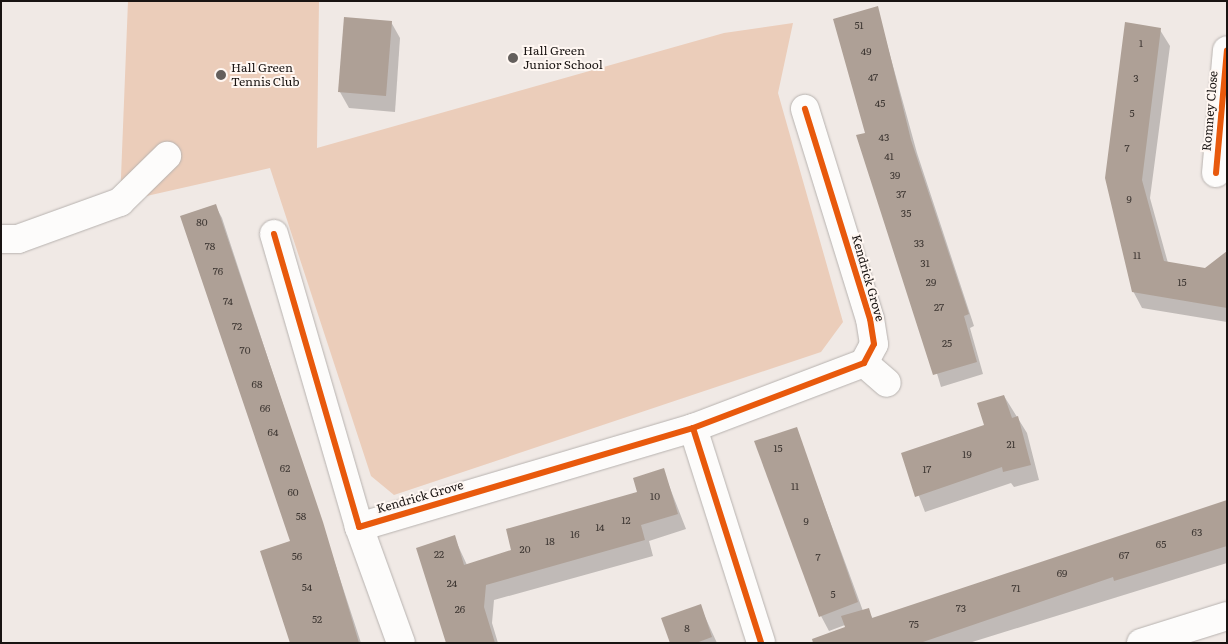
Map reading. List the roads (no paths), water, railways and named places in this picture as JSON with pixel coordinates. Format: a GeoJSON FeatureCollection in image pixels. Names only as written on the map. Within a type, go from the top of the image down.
{"type":"FeatureCollection","features":[{"type":"Feature","properties":{"kind":"street","name":"Romney Close"},"geometry":{"type":"LineString","coordinates":[[1216,173],[1227,50]]}},
{"type":"Feature","properties":{"kind":"street","name":"Kendrick Grove"},"geometry":{"type":"LineString","coordinates":[[359,527],[693,428],[864,363],[874,344],[870,319],[806,109]]}},
{"type":"Feature","properties":{"kind":"street"},"geometry":{"type":"LineString","coordinates":[[1,239],[18,239],[120,202],[167,156]]}},
{"type":"Feature","properties":{"kind":"street"},"geometry":{"type":"LineString","coordinates":[[274,234],[359,527],[401,643]]}},
{"type":"Feature","properties":{"kind":"street"},"geometry":{"type":"LineString","coordinates":[[864,363],[887,383]]}},
{"type":"Feature","properties":{"kind":"street"},"geometry":{"type":"LineString","coordinates":[[693,428],[761,643]]}},
{"type":"Feature","properties":{"kind":"street"},"geometry":{"type":"LineString","coordinates":[[1141,643],[1227,616]]}},
{"type":"Feature","properties":{"kind":"place","name":"Hall Green Junior School"},"geometry":{"type":"Point","coordinates":[513,58]}},
{"type":"Feature","properties":{"kind":"place","name":"Hall Green Tennis Club"},"geometry":{"type":"Point","coordinates":[221,75]}}]}
